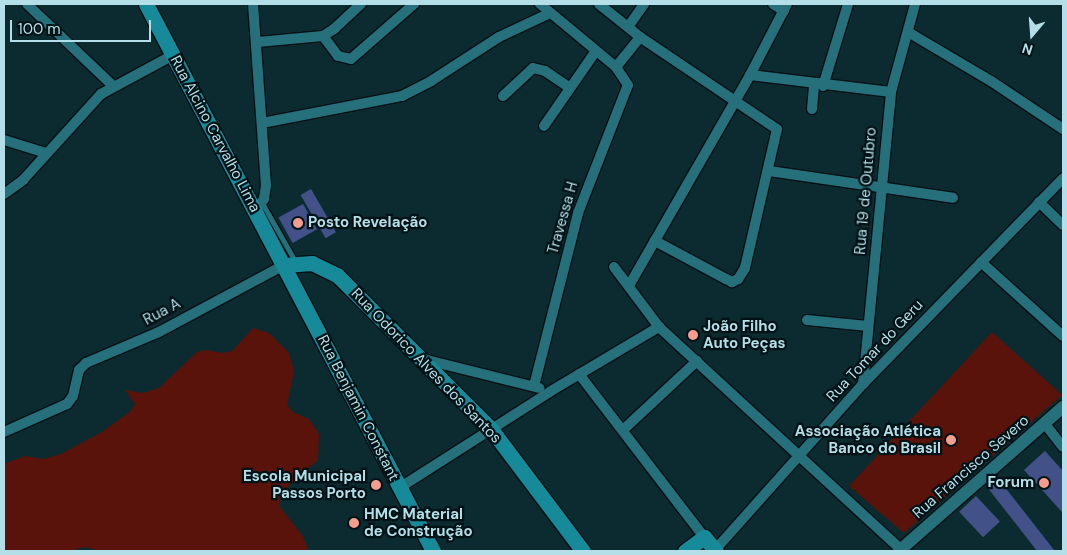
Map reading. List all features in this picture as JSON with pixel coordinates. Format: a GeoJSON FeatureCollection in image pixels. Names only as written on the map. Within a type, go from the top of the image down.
{"type":"FeatureCollection","features":[{"type":"Feature","properties":{"kind":"main road","name":"Rua Alcino Carvalho Lima"},"geometry":{"type":"LineString","coordinates":[[146,4],[290,264]]}},
{"type":"Feature","properties":{"kind":"main road","name":"Rua Odorico Alves dos Santos"},"geometry":{"type":"LineString","coordinates":[[290,264],[312,263],[329,269],[423,359],[491,429],[583,551]]}},
{"type":"Feature","properties":{"kind":"main road","name":"Rua Benjamin Constant"},"geometry":{"type":"LineString","coordinates":[[290,264],[399,488],[433,551]]}},
{"type":"Feature","properties":{"kind":"main road"},"geometry":{"type":"LineString","coordinates":[[685,551],[704,537],[715,550]]}},
{"type":"Feature","properties":{"kind":"street"},"geometry":{"type":"LineString","coordinates":[[27,4],[112,85]]}},
{"type":"Feature","properties":{"kind":"street"},"geometry":{"type":"LineString","coordinates":[[253,4],[258,42],[266,186],[258,207]]}},
{"type":"Feature","properties":{"kind":"street"},"geometry":{"type":"LineString","coordinates":[[258,42],[322,36],[334,29],[361,4]]}},
{"type":"Feature","properties":{"kind":"street"},"geometry":{"type":"LineString","coordinates":[[322,36],[338,56],[352,59],[414,4]]}},
{"type":"Feature","properties":{"kind":"street"},"geometry":{"type":"LineString","coordinates":[[540,4],[616,67],[640,37]]}},
{"type":"Feature","properties":{"kind":"street"},"geometry":{"type":"LineString","coordinates":[[599,4],[640,37],[735,102],[776,127],[769,171],[745,268],[738,279],[732,282],[655,241]]}},
{"type":"Feature","properties":{"kind":"street"},"geometry":{"type":"LineString","coordinates":[[628,27],[644,4]]}},
{"type":"Feature","properties":{"kind":"street"},"geometry":{"type":"LineString","coordinates":[[630,284],[735,102],[785,7],[772,4]]}},
{"type":"Feature","properties":{"kind":"street"},"geometry":{"type":"LineString","coordinates":[[812,109],[848,4]]}},
{"type":"Feature","properties":{"kind":"street","name":"Rua 19 de Outubro"},"geometry":{"type":"LineString","coordinates":[[863,384],[891,92],[915,4]]}},
{"type":"Feature","properties":{"kind":"street"},"geometry":{"type":"LineString","coordinates":[[262,123],[402,96],[430,82],[499,37],[550,13]]}},
{"type":"Feature","properties":{"kind":"street"},"geometry":{"type":"LineString","coordinates":[[908,32],[991,81],[1063,128]]}},
{"type":"Feature","properties":{"kind":"street"},"geometry":{"type":"LineString","coordinates":[[544,126],[596,51]]}},
{"type":"Feature","properties":{"kind":"street"},"geometry":{"type":"LineString","coordinates":[[4,194],[16,187],[90,104],[112,85],[173,55]]}},
{"type":"Feature","properties":{"kind":"street","name":"Travessa H"},"geometry":{"type":"LineString","coordinates":[[534,386],[578,213],[627,89],[628,81],[616,67]]}},
{"type":"Feature","properties":{"kind":"street"},"geometry":{"type":"LineString","coordinates":[[503,96],[533,68],[545,71],[570,88]]}},
{"type":"Feature","properties":{"kind":"street"},"geometry":{"type":"LineString","coordinates":[[750,75],[819,85],[891,92]]}},
{"type":"Feature","properties":{"kind":"street"},"geometry":{"type":"LineString","coordinates":[[4,140],[46,153]]}},
{"type":"Feature","properties":{"kind":"street"},"geometry":{"type":"LineString","coordinates":[[769,171],[953,198]]}},
{"type":"Feature","properties":{"kind":"street","name":"Rua Tomar do Geru"},"geometry":{"type":"LineString","coordinates":[[715,550],[863,384],[1063,178]]}},
{"type":"Feature","properties":{"kind":"street"},"geometry":{"type":"LineString","coordinates":[[1039,202],[1063,225]]}},
{"type":"Feature","properties":{"kind":"street"},"geometry":{"type":"LineString","coordinates":[[981,262],[1063,336]]}},
{"type":"Feature","properties":{"kind":"street","name":"Rua A"},"geometry":{"type":"LineString","coordinates":[[4,432],[64,405],[72,398],[79,370],[86,363],[159,332],[290,264]]}},
{"type":"Feature","properties":{"kind":"street"},"geometry":{"type":"LineString","coordinates":[[614,267],[630,284],[659,327],[901,551]]}},
{"type":"Feature","properties":{"kind":"street"},"geometry":{"type":"LineString","coordinates":[[807,320],[868,326]]}},
{"type":"Feature","properties":{"kind":"street"},"geometry":{"type":"LineString","coordinates":[[399,488],[551,391],[659,327]]}},
{"type":"Feature","properties":{"kind":"street"},"geometry":{"type":"LineString","coordinates":[[423,359],[551,391]]}},
{"type":"Feature","properties":{"kind":"street"},"geometry":{"type":"LineString","coordinates":[[624,430],[697,361]]}},
{"type":"Feature","properties":{"kind":"street"},"geometry":{"type":"LineString","coordinates":[[579,374],[624,430],[704,537]]}},
{"type":"Feature","properties":{"kind":"street","name":"Rua Francisco Severo"},"geometry":{"type":"LineString","coordinates":[[901,551],[1063,407]]}},
{"type":"Feature","properties":{"kind":"street"},"geometry":{"type":"LineString","coordinates":[[1045,424],[1063,447]]}},
{"type":"Feature","properties":{"kind":"shaded area"},"geometry":{"type":"Polygon","coordinates":[[[253,328],[269,333],[289,353],[294,371],[287,405],[293,412],[309,419],[319,434],[318,460],[284,490],[279,498],[280,507],[302,535],[309,551],[102,551],[84,547],[71,551],[4,551],[4,464],[25,456],[43,459],[61,454],[102,432],[131,411],[135,404],[125,390],[143,393],[159,388],[197,352],[205,350],[223,353],[232,351],[253,328]]]}},
{"type":"Feature","properties":{"kind":"shaded area","name":"Associação Atlética Banco do Brasil"},"geometry":{"type":"Polygon","coordinates":[[[992,332],[1062,395],[904,533],[849,486],[992,332]]]}},
{"type":"Feature","properties":{"kind":"building"},"geometry":{"type":"Polygon","coordinates":[[[311,189],[336,232],[326,238],[301,195],[311,189]]]}},
{"type":"Feature","properties":{"kind":"building","name":"Posto Revelação"},"geometry":{"type":"Polygon","coordinates":[[[303,204],[317,229],[293,243],[279,218],[303,204]]]}},
{"type":"Feature","properties":{"kind":"building"},"geometry":{"type":"Polygon","coordinates":[[[1045,451],[1063,471],[1062,512],[1024,470],[1045,451]]]}},
{"type":"Feature","properties":{"kind":"building"},"geometry":{"type":"Polygon","coordinates":[[[997,477],[1054,550],[1037,551],[986,486],[997,477]]]}},
{"type":"Feature","properties":{"kind":"building"},"geometry":{"type":"Polygon","coordinates":[[[976,496],[1000,522],[983,537],[959,512],[976,496]]]}},
{"type":"Feature","properties":{"kind":"place","name":"Posto Revelação"},"geometry":{"type":"Point","coordinates":[298,223]}},
{"type":"Feature","properties":{"kind":"place","name":"João Filho Auto Peças"},"geometry":{"type":"Point","coordinates":[693,335]}},
{"type":"Feature","properties":{"kind":"place","name":"Associação Atlética Banco do Brasil"},"geometry":{"type":"Point","coordinates":[951,440]}},
{"type":"Feature","properties":{"kind":"place","name":"Forum"},"geometry":{"type":"Point","coordinates":[1044,483]}},
{"type":"Feature","properties":{"kind":"place","name":"Escola Municipal Passos Porto"},"geometry":{"type":"Point","coordinates":[376,485]}},
{"type":"Feature","properties":{"kind":"place","name":"HMC Material de Construção"},"geometry":{"type":"Point","coordinates":[354,523]}}]}
